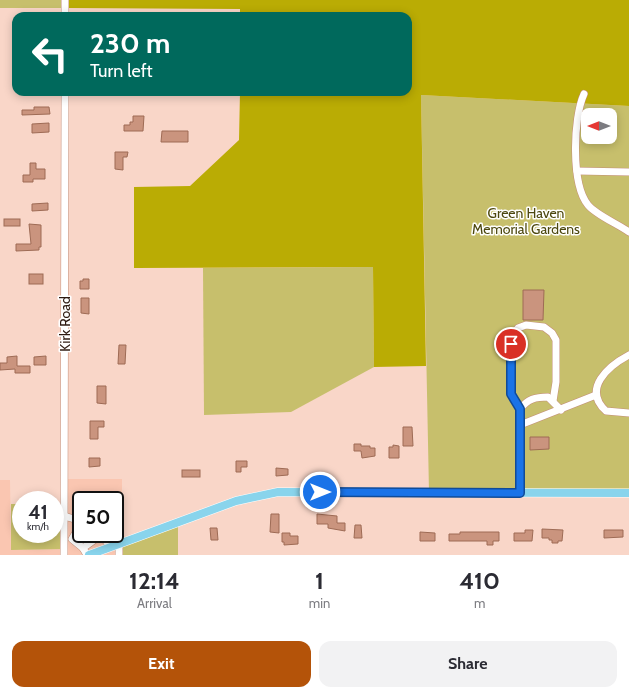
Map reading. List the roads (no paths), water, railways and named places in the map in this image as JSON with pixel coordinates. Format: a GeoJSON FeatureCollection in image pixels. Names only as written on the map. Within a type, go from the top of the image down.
{"type":"FeatureCollection","features":[{"type":"Feature","properties":{"kind":"main road"},"geometry":{"type":"LineString","coordinates":[[88,555],[107,550],[119,544],[236,501],[265,494],[293,491],[629,493]]}},
{"type":"Feature","properties":{"kind":"street"},"geometry":{"type":"LineString","coordinates":[[66,0],[66,12]]}},
{"type":"Feature","properties":{"kind":"street"},"geometry":{"type":"LineString","coordinates":[[584,94],[581,101],[578,124],[576,172],[580,194],[589,207],[629,232]]}},
{"type":"Feature","properties":{"kind":"street","name":"Kirk Road"},"geometry":{"type":"LineString","coordinates":[[64,555],[68,538],[64,516],[65,96]]}},
{"type":"Feature","properties":{"kind":"street"},"geometry":{"type":"LineString","coordinates":[[576,172],[629,172]]}},
{"type":"Feature","properties":{"kind":"street"},"geometry":{"type":"LineString","coordinates":[[520,493],[520,409],[511,394],[510,353],[512,336],[518,328],[526,325],[544,327],[552,333],[556,340],[556,382],[553,401]]}},
{"type":"Feature","properties":{"kind":"street"},"geometry":{"type":"LineString","coordinates":[[629,355],[608,370],[598,382],[596,395],[601,406],[606,411],[629,413]]}},
{"type":"Feature","properties":{"kind":"street"},"geometry":{"type":"LineString","coordinates":[[520,425],[596,395]]}},
{"type":"Feature","properties":{"kind":"street"},"geometry":{"type":"LineString","coordinates":[[520,409],[525,403],[536,397],[548,397],[561,410]]}},
{"type":"Feature","properties":{"kind":"street"},"geometry":{"type":"LineString","coordinates":[[64,516],[72,518]]}},
{"type":"Feature","properties":{"kind":"street"},"geometry":{"type":"LineString","coordinates":[[72,535],[68,538],[83,548],[88,555]]}},
{"type":"Feature","properties":{"kind":"street"},"geometry":{"type":"LineString","coordinates":[[83,548],[87,543]]}},
{"type":"Feature","properties":{"kind":"street"},"geometry":{"type":"LineString","coordinates":[[119,544],[119,555]]}},
{"type":"Feature","properties":{"kind":"park label","name":"Green Haven Memorial Gardens"},"geometry":{"type":"Point","coordinates":[526,222]}}]}
